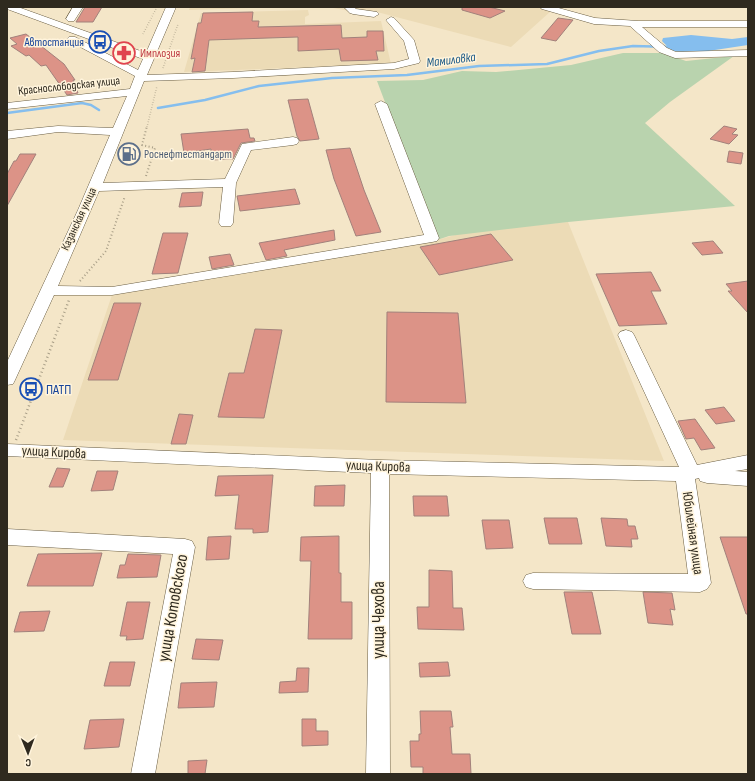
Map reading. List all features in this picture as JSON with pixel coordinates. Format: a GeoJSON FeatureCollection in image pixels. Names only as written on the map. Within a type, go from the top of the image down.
{"type":"FeatureCollection","features":[{"type":"Feature","properties":{"kind":"street"},"geometry":{"type":"LineString","coordinates":[[9,7],[148,56]]}},
{"type":"Feature","properties":{"kind":"street"},"geometry":{"type":"LineString","coordinates":[[71,19],[78,7]]}},
{"type":"Feature","properties":{"kind":"street","name":"Казанская улица"},"geometry":{"type":"LineString","coordinates":[[7,380],[46,290],[94,187],[148,56],[170,7]]}},
{"type":"Feature","properties":{"kind":"street"},"geometry":{"type":"LineString","coordinates":[[349,7],[353,10],[374,14]]}},
{"type":"Feature","properties":{"kind":"street"},"geometry":{"type":"LineString","coordinates":[[545,7],[594,21],[633,24],[748,24]]}},
{"type":"Feature","properties":{"kind":"street"},"geometry":{"type":"LineString","coordinates":[[64,27],[65,35],[140,76],[160,77],[233,75],[394,66],[415,61],[409,40],[391,20]]}},
{"type":"Feature","properties":{"kind":"street"},"geometry":{"type":"LineString","coordinates":[[633,24],[664,50],[675,55],[748,53]]}},
{"type":"Feature","properties":{"kind":"street","name":"Краснослободская улица"},"geometry":{"type":"LineString","coordinates":[[7,106],[134,92]]}},
{"type":"Feature","properties":{"kind":"street"},"geometry":{"type":"LineString","coordinates":[[46,290],[112,291],[432,238],[382,104]]}},
{"type":"Feature","properties":{"kind":"street"},"geometry":{"type":"LineString","coordinates":[[7,135],[58,129],[117,132]]}},
{"type":"Feature","properties":{"kind":"street"},"geometry":{"type":"LineString","coordinates":[[226,224],[230,183],[246,147],[293,141]]}},
{"type":"Feature","properties":{"kind":"street"},"geometry":{"type":"LineString","coordinates":[[94,187],[230,183]]}},
{"type":"Feature","properties":{"kind":"street"},"geometry":{"type":"LineString","coordinates":[[626,335],[688,474]]}},
{"type":"Feature","properties":{"kind":"street","name":"улица Кирова"},"geometry":{"type":"LineString","coordinates":[[10,450],[380,467],[688,474],[748,462]]}},
{"type":"Feature","properties":{"kind":"street","name":"улица Чехова"},"geometry":{"type":"LineString","coordinates":[[378,774],[380,467]]}},
{"type":"Feature","properties":{"kind":"street","name":"Юбилейная улица"},"geometry":{"type":"LineString","coordinates":[[533,581],[700,583],[688,474],[748,479]]}},
{"type":"Feature","properties":{"kind":"street","name":"улица Котовского"},"geometry":{"type":"LineString","coordinates":[[7,537],[185,547],[143,774]]}},
{"type":"Feature","properties":{"kind":"path"},"geometry":{"type":"LineString","coordinates":[[143,34],[157,7]]}},
{"type":"Feature","properties":{"kind":"path"},"geometry":{"type":"LineString","coordinates":[[10,450],[72,290],[106,251],[128,186],[147,175],[155,148],[142,145],[160,77],[180,17]]}},
{"type":"Feature","properties":{"kind":"shaded area"},"geometry":{"type":"Polygon","coordinates":[[[190,7],[281,7],[189,10],[190,7]]]}},
{"type":"Feature","properties":{"kind":"shaded area"},"geometry":{"type":"Polygon","coordinates":[[[307,7],[535,7],[551,11],[511,47],[377,12],[366,14],[333,8],[307,7]]]}},
{"type":"Feature","properties":{"kind":"shaded area"},"geometry":{"type":"Polygon","coordinates":[[[308,10],[309,15],[305,17],[305,24],[381,21],[391,64],[184,72],[201,13],[308,10]]]}},
{"type":"Feature","properties":{"kind":"shaded area"},"geometry":{"type":"Polygon","coordinates":[[[568,222],[664,461],[63,440],[113,292],[437,240],[466,232],[568,222]]]}},
{"type":"Feature","properties":{"kind":"green space"},"geometry":{"type":"Polygon","coordinates":[[[623,53],[663,53],[686,61],[734,56],[670,102],[645,123],[735,206],[568,222],[449,236],[437,240],[377,81],[423,80],[462,71],[496,72],[571,65],[623,53]]]}},
{"type":"Feature","properties":{"kind":"water"},"geometry":{"type":"Polygon","coordinates":[[[691,35],[732,39],[748,37],[748,45],[695,53],[672,51],[662,41],[663,38],[691,35]]]}},
{"type":"Feature","properties":{"kind":"building"},"geometry":{"type":"Polygon","coordinates":[[[85,7],[102,7],[93,22],[76,22],[85,7]]]}},
{"type":"Feature","properties":{"kind":"building"},"geometry":{"type":"Polygon","coordinates":[[[462,7],[489,7],[505,11],[490,18],[462,10],[462,7]]]}},
{"type":"Feature","properties":{"kind":"building"},"geometry":{"type":"Polygon","coordinates":[[[253,12],[252,21],[259,21],[258,27],[341,25],[342,38],[367,37],[367,31],[383,31],[384,51],[376,51],[378,60],[341,61],[339,49],[298,51],[298,37],[209,40],[205,71],[192,72],[195,58],[191,59],[198,23],[201,23],[203,13],[253,12]]]}},
{"type":"Feature","properties":{"kind":"building"},"geometry":{"type":"Polygon","coordinates":[[[558,18],[573,20],[556,41],[541,38],[558,18]]]}},
{"type":"Feature","properties":{"kind":"building"},"geometry":{"type":"Polygon","coordinates":[[[26,34],[64,64],[75,80],[73,80],[78,93],[67,95],[46,65],[41,66],[29,55],[26,56],[11,46],[17,44],[10,38],[26,34]]]}},
{"type":"Feature","properties":{"kind":"building"},"geometry":{"type":"Polygon","coordinates":[[[308,99],[319,139],[300,141],[297,136],[288,100],[308,99]]]}},
{"type":"Feature","properties":{"kind":"building"},"geometry":{"type":"Polygon","coordinates":[[[724,126],[737,129],[732,134],[738,135],[729,144],[710,139],[724,126]]]}},
{"type":"Feature","properties":{"kind":"building"},"geometry":{"type":"Polygon","coordinates":[[[248,129],[250,138],[254,138],[255,141],[241,143],[233,159],[211,160],[211,149],[184,153],[181,134],[248,129]]]}},
{"type":"Feature","properties":{"kind":"building"},"geometry":{"type":"Polygon","coordinates":[[[350,148],[364,190],[381,232],[356,236],[334,179],[326,150],[350,148]]]}},
{"type":"Feature","properties":{"kind":"building"},"geometry":{"type":"Polygon","coordinates":[[[729,151],[743,153],[741,164],[727,162],[729,151]]]}},
{"type":"Feature","properties":{"kind":"building"},"geometry":{"type":"Polygon","coordinates":[[[20,154],[36,154],[7,206],[7,174],[14,161],[16,161],[20,154]]]}},
{"type":"Feature","properties":{"kind":"building"},"geometry":{"type":"Polygon","coordinates":[[[295,189],[300,204],[240,211],[237,196],[295,189]]]}},
{"type":"Feature","properties":{"kind":"building"},"geometry":{"type":"Polygon","coordinates":[[[203,192],[201,206],[179,207],[182,193],[203,192]]]}},
{"type":"Feature","properties":{"kind":"building"},"geometry":{"type":"Polygon","coordinates":[[[334,230],[335,240],[284,250],[287,256],[266,260],[259,243],[334,230]]]}},
{"type":"Feature","properties":{"kind":"building"},"geometry":{"type":"Polygon","coordinates":[[[163,233],[188,233],[178,273],[152,274],[163,233]]]}},
{"type":"Feature","properties":{"kind":"building"},"geometry":{"type":"Polygon","coordinates":[[[491,234],[513,260],[439,275],[420,247],[491,234]]]}},
{"type":"Feature","properties":{"kind":"building"},"geometry":{"type":"Polygon","coordinates":[[[713,241],[723,253],[702,255],[692,243],[713,241]]]}},
{"type":"Feature","properties":{"kind":"building"},"geometry":{"type":"Polygon","coordinates":[[[230,254],[234,265],[212,269],[209,257],[230,254]]]}},
{"type":"Feature","properties":{"kind":"building"},"geometry":{"type":"Polygon","coordinates":[[[651,272],[661,291],[651,291],[667,324],[619,326],[596,274],[651,272]]]}},
{"type":"Feature","properties":{"kind":"building"},"geometry":{"type":"Polygon","coordinates":[[[748,281],[748,313],[728,291],[732,291],[726,284],[748,281]]]}},
{"type":"Feature","properties":{"kind":"building"},"geometry":{"type":"Polygon","coordinates":[[[114,303],[141,303],[118,380],[88,380],[114,303]]]}},
{"type":"Feature","properties":{"kind":"building"},"geometry":{"type":"Polygon","coordinates":[[[387,312],[458,313],[466,403],[386,402],[387,312]]]}},
{"type":"Feature","properties":{"kind":"building"},"geometry":{"type":"Polygon","coordinates":[[[255,329],[282,330],[264,418],[218,417],[229,373],[244,373],[255,329]]]}},
{"type":"Feature","properties":{"kind":"building"},"geometry":{"type":"Polygon","coordinates":[[[724,407],[735,421],[716,424],[705,410],[724,407]]]}},
{"type":"Feature","properties":{"kind":"building"},"geometry":{"type":"Polygon","coordinates":[[[179,414],[193,415],[186,444],[171,444],[179,414]]]}},
{"type":"Feature","properties":{"kind":"building"},"geometry":{"type":"Polygon","coordinates":[[[695,419],[715,448],[701,450],[694,438],[686,439],[678,421],[695,419]]]}},
{"type":"Feature","properties":{"kind":"building"},"geometry":{"type":"Polygon","coordinates":[[[57,468],[70,469],[63,487],[49,487],[57,468]]]}},
{"type":"Feature","properties":{"kind":"building"},"geometry":{"type":"Polygon","coordinates":[[[97,471],[118,471],[113,490],[91,491],[97,471]]]}},
{"type":"Feature","properties":{"kind":"building"},"geometry":{"type":"Polygon","coordinates":[[[273,475],[268,532],[253,533],[253,529],[235,529],[239,495],[215,496],[218,476],[273,475]]]}},
{"type":"Feature","properties":{"kind":"building"},"geometry":{"type":"Polygon","coordinates":[[[345,485],[344,506],[314,506],[315,486],[345,485]]]}},
{"type":"Feature","properties":{"kind":"building"},"geometry":{"type":"Polygon","coordinates":[[[413,496],[447,496],[449,516],[414,516],[413,496]]]}},
{"type":"Feature","properties":{"kind":"building"},"geometry":{"type":"Polygon","coordinates":[[[544,518],[577,518],[582,544],[549,544],[544,518]]]}},
{"type":"Feature","properties":{"kind":"building"},"geometry":{"type":"Polygon","coordinates":[[[601,518],[627,519],[628,526],[635,526],[638,539],[631,539],[632,547],[606,546],[601,518]]]}},
{"type":"Feature","properties":{"kind":"building"},"geometry":{"type":"Polygon","coordinates":[[[482,520],[509,520],[513,548],[486,549],[482,520]]]}},
{"type":"Feature","properties":{"kind":"building"},"geometry":{"type":"Polygon","coordinates":[[[231,536],[229,559],[206,560],[208,537],[231,536]]]}},
{"type":"Feature","properties":{"kind":"building"},"geometry":{"type":"Polygon","coordinates":[[[339,536],[341,602],[352,602],[352,639],[308,639],[311,561],[300,561],[301,537],[339,536]]]}},
{"type":"Feature","properties":{"kind":"building"},"geometry":{"type":"Polygon","coordinates":[[[720,537],[748,537],[748,614],[746,614],[720,537]]]}},
{"type":"Feature","properties":{"kind":"building"},"geometry":{"type":"Polygon","coordinates":[[[102,553],[93,586],[27,586],[38,554],[102,553]]]}},
{"type":"Feature","properties":{"kind":"building"},"geometry":{"type":"Polygon","coordinates":[[[128,554],[161,555],[157,577],[117,578],[120,565],[125,565],[128,554]]]}},
{"type":"Feature","properties":{"kind":"building"},"geometry":{"type":"Polygon","coordinates":[[[429,570],[452,571],[453,608],[462,608],[464,630],[418,629],[417,607],[429,607],[429,570]]]}},
{"type":"Feature","properties":{"kind":"building"},"geometry":{"type":"Polygon","coordinates":[[[564,592],[592,592],[601,634],[572,634],[564,592]]]}},
{"type":"Feature","properties":{"kind":"building"},"geometry":{"type":"Polygon","coordinates":[[[643,592],[672,593],[675,610],[670,609],[673,625],[648,623],[643,592]]]}},
{"type":"Feature","properties":{"kind":"building"},"geometry":{"type":"Polygon","coordinates":[[[127,602],[150,602],[143,639],[126,640],[127,636],[120,636],[127,602]]]}},
{"type":"Feature","properties":{"kind":"building"},"geometry":{"type":"Polygon","coordinates":[[[50,611],[44,631],[14,632],[20,612],[50,611]]]}},
{"type":"Feature","properties":{"kind":"building"},"geometry":{"type":"Polygon","coordinates":[[[196,639],[223,640],[219,660],[192,659],[196,639]]]}},
{"type":"Feature","properties":{"kind":"building"},"geometry":{"type":"Polygon","coordinates":[[[110,662],[135,662],[130,686],[104,686],[110,662]]]}},
{"type":"Feature","properties":{"kind":"building"},"geometry":{"type":"Polygon","coordinates":[[[448,662],[450,676],[420,677],[419,663],[448,662]]]}},
{"type":"Feature","properties":{"kind":"building"},"geometry":{"type":"Polygon","coordinates":[[[297,668],[309,668],[308,692],[279,693],[280,682],[296,681],[297,668]]]}},
{"type":"Feature","properties":{"kind":"building"},"geometry":{"type":"Polygon","coordinates":[[[217,682],[214,707],[178,708],[181,683],[217,682]]]}},
{"type":"Feature","properties":{"kind":"building"},"geometry":{"type":"Polygon","coordinates":[[[420,711],[451,711],[453,727],[450,727],[452,754],[470,754],[471,774],[423,774],[423,767],[411,767],[410,741],[419,741],[419,734],[421,734],[420,711]]]}},
{"type":"Feature","properties":{"kind":"building"},"geometry":{"type":"Polygon","coordinates":[[[124,719],[119,747],[84,749],[90,720],[124,719]]]}},
{"type":"Feature","properties":{"kind":"building"},"geometry":{"type":"Polygon","coordinates":[[[302,719],[316,719],[316,731],[328,731],[328,745],[302,746],[302,719]]]}},
{"type":"Feature","properties":{"kind":"building"},"geometry":{"type":"Polygon","coordinates":[[[207,760],[205,774],[188,774],[188,761],[207,760]]]}},
{"type":"Feature","properties":{"kind":"waterway","name":"Мамиловка"},"geometry":{"type":"LineString","coordinates":[[158,108],[205,100],[259,86],[332,78],[407,75],[479,66],[547,64],[599,51],[633,46],[674,47]]}},
{"type":"Feature","properties":{"kind":"waterway"},"geometry":{"type":"LineString","coordinates":[[7,113],[82,103],[91,105],[99,110]]}},
{"type":"Feature","properties":{"kind":"place","name":"Автостанция"},"geometry":{"type":"Point","coordinates":[100,42]}},
{"type":"Feature","properties":{"kind":"place","name":"Имплозия"},"geometry":{"type":"Point","coordinates":[124,53]}},
{"type":"Feature","properties":{"kind":"place","name":"Роснефтестандарт"},"geometry":{"type":"Point","coordinates":[129,154]}},
{"type":"Feature","properties":{"kind":"place","name":"ПАТП"},"geometry":{"type":"Point","coordinates":[31,389]}}]}
